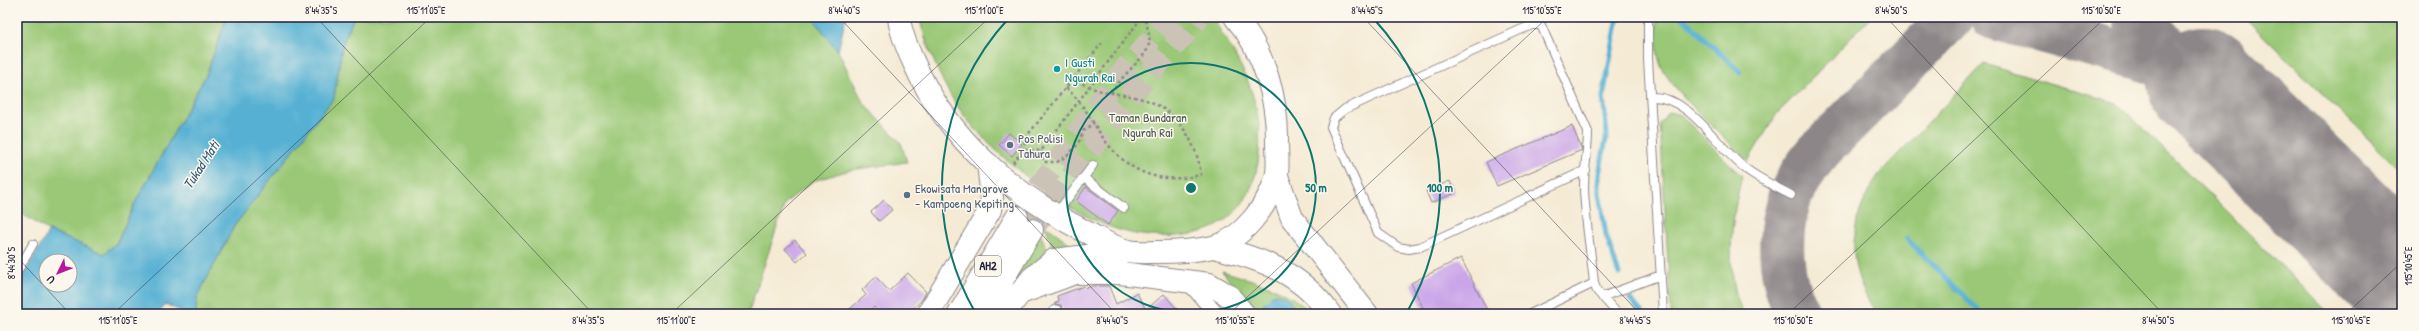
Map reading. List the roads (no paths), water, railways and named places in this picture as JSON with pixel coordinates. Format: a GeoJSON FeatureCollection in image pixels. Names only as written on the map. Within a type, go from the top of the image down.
{"type":"FeatureCollection","features":[{"type":"Feature","properties":{"kind":"main road"},"geometry":{"type":"LineString","coordinates":[[900,17],[910,55],[922,81],[938,107],[959,135],[995,171],[1055,216],[1128,251]]}},
{"type":"Feature","properties":{"kind":"main road"},"geometry":{"type":"LineString","coordinates":[[1244,21],[1268,79],[1277,116],[1277,176],[1292,218],[1367,314]]}},
{"type":"Feature","properties":{"kind":"main road"},"geometry":{"type":"LineString","coordinates":[[928,314],[990,210],[995,171]]}},
{"type":"Feature","properties":{"kind":"main road"},"geometry":{"type":"LineString","coordinates":[[1214,247],[1238,234],[1258,214],[1277,176]]}},
{"type":"Feature","properties":{"kind":"main road","name":"AH2"},"geometry":{"type":"LineString","coordinates":[[959,314],[1025,224],[982,314]]}},
{"type":"Feature","properties":{"kind":"main road"},"geometry":{"type":"LineString","coordinates":[[1004,314],[1018,294],[1032,278],[1054,260],[1128,251],[1173,252],[1214,247],[1254,257],[1276,266],[1300,282],[1322,303],[1330,314]]}},
{"type":"Feature","properties":{"kind":"main road"},"geometry":{"type":"LineString","coordinates":[[1018,294],[1076,273],[1120,273],[1182,279],[1209,284],[1228,295],[1244,314]]}},
{"type":"Feature","properties":{"kind":"street"},"geometry":{"type":"LineString","coordinates":[[1182,279],[1193,287],[1216,314]]}},
{"type":"Feature","properties":{"kind":"lane"},"geometry":{"type":"LineString","coordinates":[[1648,17],[1663,314]]}},
{"type":"Feature","properties":{"kind":"lane"},"geometry":{"type":"LineString","coordinates":[[1586,170],[1420,247],[1409,249],[1398,247],[1378,233],[1331,128],[1334,118],[1345,109],[1520,30],[1537,25],[1544,29],[1588,132],[1586,170],[1584,187],[1594,283],[1602,297],[1618,314]]}},
{"type":"Feature","properties":{"kind":"lane"},"geometry":{"type":"LineString","coordinates":[[1651,97],[1661,96],[1681,106],[1745,169],[1791,195]]}},
{"type":"Feature","properties":{"kind":"lane"},"geometry":{"type":"LineString","coordinates":[[1055,216],[1093,165]]}},
{"type":"Feature","properties":{"kind":"lane"},"geometry":{"type":"LineString","coordinates":[[1084,178],[1124,208]]}},
{"type":"Feature","properties":{"kind":"lane"},"geometry":{"type":"LineString","coordinates":[[17,272],[33,244]]}},
{"type":"Feature","properties":{"kind":"lane"},"geometry":{"type":"LineString","coordinates":[[1602,297],[1661,275]]}},
{"type":"Feature","properties":{"kind":"lane"},"geometry":{"type":"LineString","coordinates":[[1530,314],[1594,283]]}},
{"type":"Feature","properties":{"kind":"water","name":"Tukad Mati"},"geometry":{"type":"Polygon","coordinates":[[[227,17],[354,17],[342,46],[334,98],[235,225],[197,297],[196,314],[187,314],[165,304],[159,314],[17,314],[17,286],[49,231],[104,254],[117,243],[135,203],[206,75],[227,17]]]}},
{"type":"Feature","properties":{"kind":"water"},"geometry":{"type":"Polygon","coordinates":[[[812,17],[846,17],[838,51],[812,17]]]}},
{"type":"Feature","properties":{"kind":"water"},"geometry":{"type":"Polygon","coordinates":[[[1277,294],[1288,298],[1296,314],[1263,314],[1264,303],[1272,295],[1277,294]]]}},
{"type":"Feature","properties":{"kind":"waterway"},"geometry":{"type":"LineString","coordinates":[[1618,17],[1603,97],[1607,134],[1599,174],[1599,193],[1606,235],[1619,274]]}},
{"type":"Feature","properties":{"kind":"waterway"},"geometry":{"type":"LineString","coordinates":[[1682,17],[1740,72]]}},
{"type":"Feature","properties":{"kind":"waterway"},"geometry":{"type":"LineString","coordinates":[[1907,239],[1982,314]]}},
{"type":"Feature","properties":{"kind":"waterway"},"geometry":{"type":"LineString","coordinates":[[1630,299],[1643,314]]}},
{"type":"Feature","properties":{"kind":"tunnel"},"geometry":{"type":"LineString","coordinates":[[1019,215],[1116,79],[1171,17]]}},
{"type":"Feature","properties":{"kind":"tunnel"},"geometry":{"type":"LineString","coordinates":[[1032,230],[1131,95],[1200,17]]}},
{"type":"Feature","properties":{"kind":"place","name":"I Gusti Ngurah Rai"},"geometry":{"type":"Point","coordinates":[1057,69]}},
{"type":"Feature","properties":{"kind":"place","name":"Pos Polisi Tahura"},"geometry":{"type":"Point","coordinates":[1010,145]}},
{"type":"Feature","properties":{"kind":"place","name":"Ekowisata Mangrove - Kampoeng Kepiting"},"geometry":{"type":"Point","coordinates":[907,195]}},
{"type":"Feature","properties":{"kind":"park label","name":"Taman Bundaran Ngurah Rai"},"geometry":{"type":"Point","coordinates":[1148,124]}}]}
